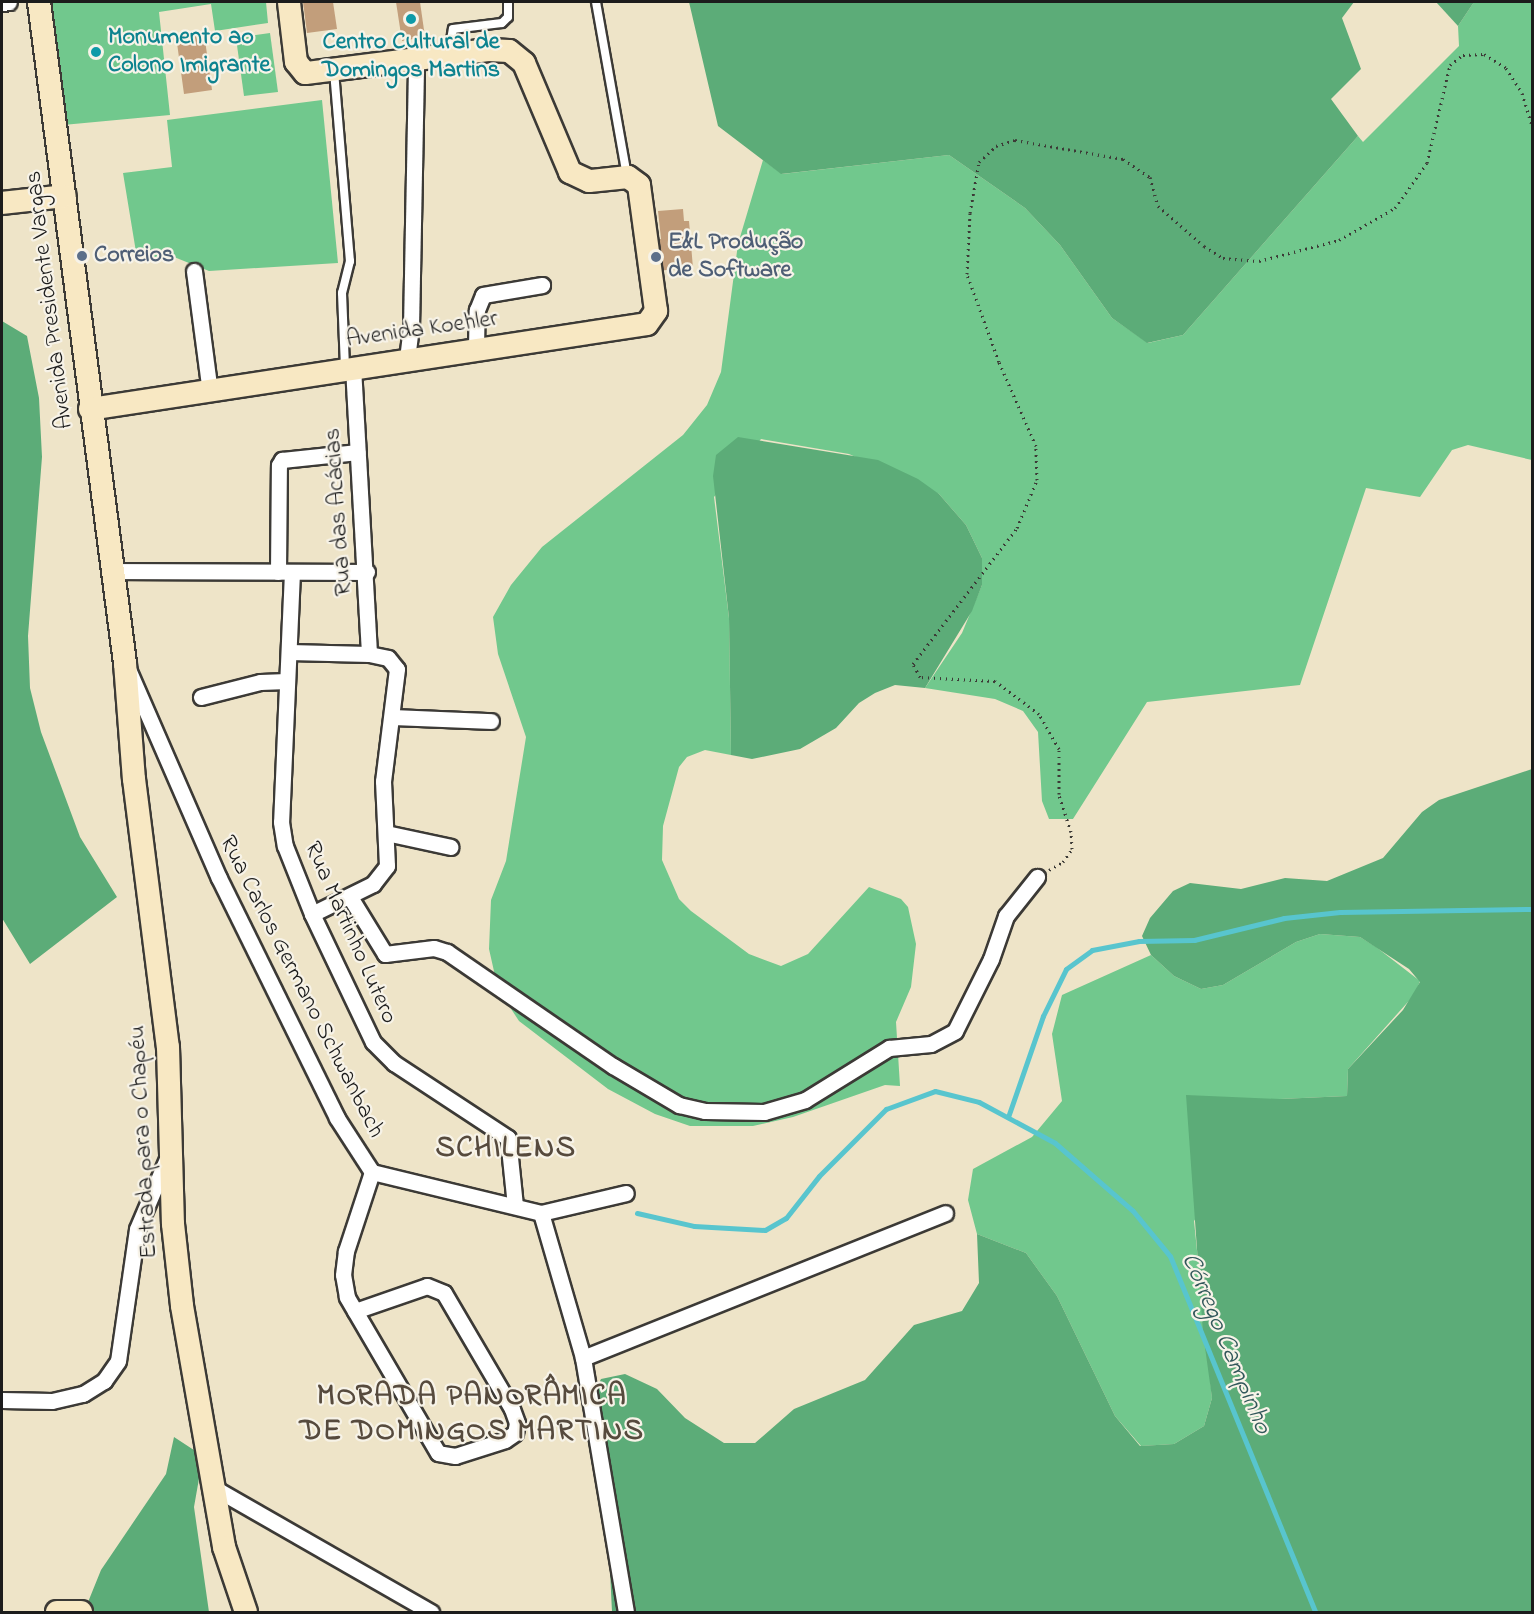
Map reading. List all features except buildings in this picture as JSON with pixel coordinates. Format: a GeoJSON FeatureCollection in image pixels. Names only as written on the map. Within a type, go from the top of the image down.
{"type":"FeatureCollection","features":[{"type":"Feature","properties":{"kind":"street"},"geometry":{"type":"LineString","coordinates":[[2,3],[9,2]]}},
{"type":"Feature","properties":{"kind":"street","name":"Avenida Presidente Vargas"},"geometry":{"type":"LineString","coordinates":[[39,2],[90,409],[125,663]]}},
{"type":"Feature","properties":{"kind":"street"},"geometry":{"type":"LineString","coordinates":[[289,2],[296,62],[305,73],[449,54],[508,51],[531,72],[570,172],[589,182],[628,177]]}},
{"type":"Feature","properties":{"kind":"street"},"geometry":{"type":"LineString","coordinates":[[407,359],[411,328],[416,58]]}},
{"type":"Feature","properties":{"kind":"street","name":"Avenida Koehler"},"geometry":{"type":"LineString","coordinates":[[90,409],[647,324],[657,305],[645,212],[639,185],[628,177]]}},
{"type":"Feature","properties":{"kind":"street"},"geometry":{"type":"LineString","coordinates":[[2,203],[64,196]]}},
{"type":"Feature","properties":{"kind":"street"},"geometry":{"type":"LineString","coordinates":[[194,271],[210,392]]}},
{"type":"Feature","properties":{"kind":"street"},"geometry":{"type":"LineString","coordinates":[[476,349],[477,310],[483,295],[542,285]]}},
{"type":"Feature","properties":{"kind":"street","name":"Rua das Acácias"},"geometry":{"type":"LineString","coordinates":[[349,368],[367,572],[369,654]]}},
{"type":"Feature","properties":{"kind":"street","name":"Rua Martinho Lutero"},"geometry":{"type":"LineString","coordinates":[[358,452],[282,460],[279,465],[289,652],[282,833],[312,914],[362,1020],[383,1054],[508,1138],[515,1206]]}},
{"type":"Feature","properties":{"kind":"street"},"geometry":{"type":"LineString","coordinates":[[112,571],[367,572]]}},
{"type":"Feature","properties":{"kind":"street"},"geometry":{"type":"LineString","coordinates":[[289,652],[369,654],[388,658],[397,669],[394,717],[382,781],[386,833],[385,872],[350,897],[312,914]]}},
{"type":"Feature","properties":{"kind":"street","name":"Estrada para o Chapéu"},"geometry":{"type":"LineString","coordinates":[[125,663],[134,779],[168,1047],[170,1151],[182,1306],[216,1490],[224,1547],[246,1612]]}},
{"type":"Feature","properties":{"kind":"street","name":"Rua Carlos Germano Schwanbach"},"geometry":{"type":"LineString","coordinates":[[125,663],[224,889],[337,1118],[372,1172],[541,1213],[626,1193]]}},
{"type":"Feature","properties":{"kind":"street"},"geometry":{"type":"LineString","coordinates":[[201,697],[250,684],[288,681]]}},
{"type":"Feature","properties":{"kind":"street"},"geometry":{"type":"LineString","coordinates":[[394,717],[491,721]]}},
{"type":"Feature","properties":{"kind":"street"},"geometry":{"type":"LineString","coordinates":[[386,833],[451,847]]}},
{"type":"Feature","properties":{"kind":"street"},"geometry":{"type":"LineString","coordinates":[[350,897],[385,954],[434,948],[447,952],[613,1066],[679,1105],[705,1111],[764,1112],[805,1100],[889,1048],[931,1044],[955,1031],[991,959],[1006,916],[1037,877]]}},
{"type":"Feature","properties":{"kind":"street"},"geometry":{"type":"LineString","coordinates":[[2,1400],[52,1401],[83,1394],[104,1381],[118,1361],[137,1229],[170,1151]]}},
{"type":"Feature","properties":{"kind":"street"},"geometry":{"type":"LineString","coordinates":[[355,1311],[416,1289],[427,1287],[444,1293],[512,1409],[517,1423],[515,1433],[505,1440],[455,1456],[442,1456],[347,1298],[343,1275],[351,1229],[372,1172]]}},
{"type":"Feature","properties":{"kind":"street"},"geometry":{"type":"LineString","coordinates":[[541,1213],[583,1358],[626,1612]]}},
{"type":"Feature","properties":{"kind":"street"},"geometry":{"type":"LineString","coordinates":[[583,1358],[945,1214]]}},
{"type":"Feature","properties":{"kind":"street"},"geometry":{"type":"LineString","coordinates":[[216,1490],[431,1612]]}},
{"type":"Feature","properties":{"kind":"street"},"geometry":{"type":"LineString","coordinates":[[57,1612],[81,1612]]}},
{"type":"Feature","properties":{"kind":"lane"},"geometry":{"type":"LineString","coordinates":[[449,54],[453,29],[502,22],[508,17],[508,2]]}},
{"type":"Feature","properties":{"kind":"lane"},"geometry":{"type":"LineString","coordinates":[[596,2],[628,177]]}},
{"type":"Feature","properties":{"kind":"lane"},"geometry":{"type":"LineString","coordinates":[[334,70],[350,261],[342,293],[349,368]]}},
{"type":"Feature","properties":{"kind":"path"},"geometry":{"type":"LineString","coordinates":[[1037,877],[1064,862],[1072,849],[1071,832],[1059,794],[1059,749],[1039,714],[995,681],[920,677],[913,664],[1017,528],[1037,480],[1036,446],[999,363],[967,274],[970,213],[979,162],[996,146],[1015,140],[1123,159],[1150,177],[1158,206],[1186,232],[1223,258],[1259,261],[1339,240],[1395,208],[1427,163],[1450,65],[1463,56],[1484,54],[1506,68],[1522,93],[1533,125]]}},
{"type":"Feature","properties":{"kind":"green space"},"geometry":{"type":"Polygon","coordinates":[[[49,2],[266,2],[268,23],[215,31],[211,4],[159,12],[170,115],[63,125],[49,2]]]}},
{"type":"Feature","properties":{"kind":"green space"},"geometry":{"type":"Polygon","coordinates":[[[689,2],[1354,2],[1342,18],[1361,69],[1331,99],[1358,136],[1183,335],[1147,343],[1112,318],[1060,245],[1025,208],[949,155],[781,174],[718,126],[689,2]]]}},
{"type":"Feature","properties":{"kind":"green space"},"geometry":{"type":"Polygon","coordinates":[[[1436,2],[1474,2],[1458,26],[1436,2]]]}},
{"type":"Feature","properties":{"kind":"green space"},"geometry":{"type":"Polygon","coordinates":[[[1474,2],[1532,2],[1532,460],[1468,445],[1452,450],[1420,497],[1366,488],[1300,685],[1147,702],[1073,819],[1049,819],[1042,801],[1038,732],[1023,711],[995,699],[925,688],[962,633],[982,585],[982,558],[966,525],[939,494],[849,454],[761,439],[714,497],[729,618],[731,755],[705,750],[687,757],[679,767],[663,826],[662,860],[679,899],[691,911],[749,954],[781,966],[808,954],[869,887],[901,899],[908,907],[916,944],[911,987],[896,1022],[900,1086],[885,1085],[793,1117],[753,1126],[690,1126],[655,1114],[608,1089],[519,1021],[498,989],[489,949],[491,900],[506,861],[526,737],[498,654],[493,617],[511,585],[542,547],[683,435],[707,405],[721,372],[738,244],[763,160],[782,174],[949,155],[1025,208],[1060,245],[1112,318],[1148,343],[1183,335],[1358,136],[1363,142],[1459,46],[1458,26],[1474,2]]]}},
{"type":"Feature","properties":{"kind":"green space"},"geometry":{"type":"Polygon","coordinates":[[[270,33],[278,92],[244,96],[236,38],[270,33]]]}},
{"type":"Feature","properties":{"kind":"green space"},"geometry":{"type":"Polygon","coordinates":[[[322,100],[338,263],[209,271],[174,257],[137,258],[123,173],[172,167],[167,120],[322,100]]]}},
{"type":"Feature","properties":{"kind":"green space"},"geometry":{"type":"Polygon","coordinates":[[[2,321],[27,336],[39,398],[42,457],[28,636],[30,688],[41,732],[80,837],[117,897],[30,964],[2,918],[2,321]]]}},
{"type":"Feature","properties":{"kind":"green space"},"geometry":{"type":"Polygon","coordinates":[[[738,437],[878,460],[918,479],[939,494],[966,525],[982,558],[982,585],[972,611],[925,688],[895,685],[875,693],[859,703],[836,728],[800,749],[752,759],[731,755],[729,618],[713,476],[716,455],[738,437]]]}},
{"type":"Feature","properties":{"kind":"green space"},"geometry":{"type":"Polygon","coordinates":[[[1532,769],[1532,1612],[612,1612],[607,1508],[601,1465],[584,1413],[601,1379],[625,1374],[657,1389],[685,1418],[724,1443],[755,1443],[794,1409],[865,1380],[914,1325],[962,1311],[979,1283],[977,1234],[1026,1253],[1057,1296],[1115,1416],[1140,1446],[1174,1444],[1204,1426],[1212,1398],[1203,1333],[1186,1095],[1280,1099],[1347,1096],[1348,1069],[1403,1010],[1420,982],[1409,969],[1360,937],[1320,934],[1296,942],[1223,985],[1201,989],[1174,976],[1151,955],[1142,936],[1150,918],[1173,891],[1190,883],[1241,889],[1285,878],[1327,881],[1383,858],[1422,812],[1439,800],[1532,769]]]}},
{"type":"Feature","properties":{"kind":"green space"},"geometry":{"type":"Polygon","coordinates":[[[1320,934],[1360,937],[1420,981],[1415,994],[1348,1069],[1347,1096],[1280,1099],[1194,1221],[1212,1398],[1204,1426],[1174,1444],[1141,1446],[1115,1416],[1057,1296],[1026,1253],[977,1234],[968,1200],[973,1169],[1032,1137],[1062,1101],[1052,1034],[1062,995],[1151,955],[1174,976],[1201,989],[1223,985],[1296,942],[1320,934]]]}},
{"type":"Feature","properties":{"kind":"green space"},"geometry":{"type":"Polygon","coordinates":[[[174,1437],[203,1456],[194,1507],[209,1612],[84,1612],[101,1570],[166,1474],[174,1437]]]}},
{"type":"Feature","properties":{"kind":"waterway"},"geometry":{"type":"LineString","coordinates":[[1008,1117],[1043,1016],[1066,969],[1092,950],[1139,941],[1194,940],[1284,918],[1340,912],[1532,909]]}},
{"type":"Feature","properties":{"kind":"waterway","name":"Córrego Campinho"},"geometry":{"type":"LineString","coordinates":[[637,1213],[694,1226],[765,1230],[786,1218],[819,1176],[886,1109],[935,1091],[979,1102],[1055,1143],[1133,1211],[1170,1256],[1315,1612]]}},
{"type":"Feature","properties":{"kind":"place","name":"Centro Cultural de Domingos Martins"},"geometry":{"type":"Point","coordinates":[411,19]}},
{"type":"Feature","properties":{"kind":"place","name":"Monumento ao Colono Imigrante"},"geometry":{"type":"Point","coordinates":[96,52]}},
{"type":"Feature","properties":{"kind":"place","name":"Correios"},"geometry":{"type":"Point","coordinates":[82,256]}},
{"type":"Feature","properties":{"kind":"place","name":"E&L Produção de Software"},"geometry":{"type":"Point","coordinates":[656,257]}},
{"type":"Feature","properties":{"kind":"district","name":"SCHILENS"},"geometry":{"type":"Point","coordinates":[506,1149]}},
{"type":"Feature","properties":{"kind":"district","name":"MORADA PANORÂMICA DE DOMINGOS MARTINS"},"geometry":{"type":"Point","coordinates":[472,1414]}}]}
